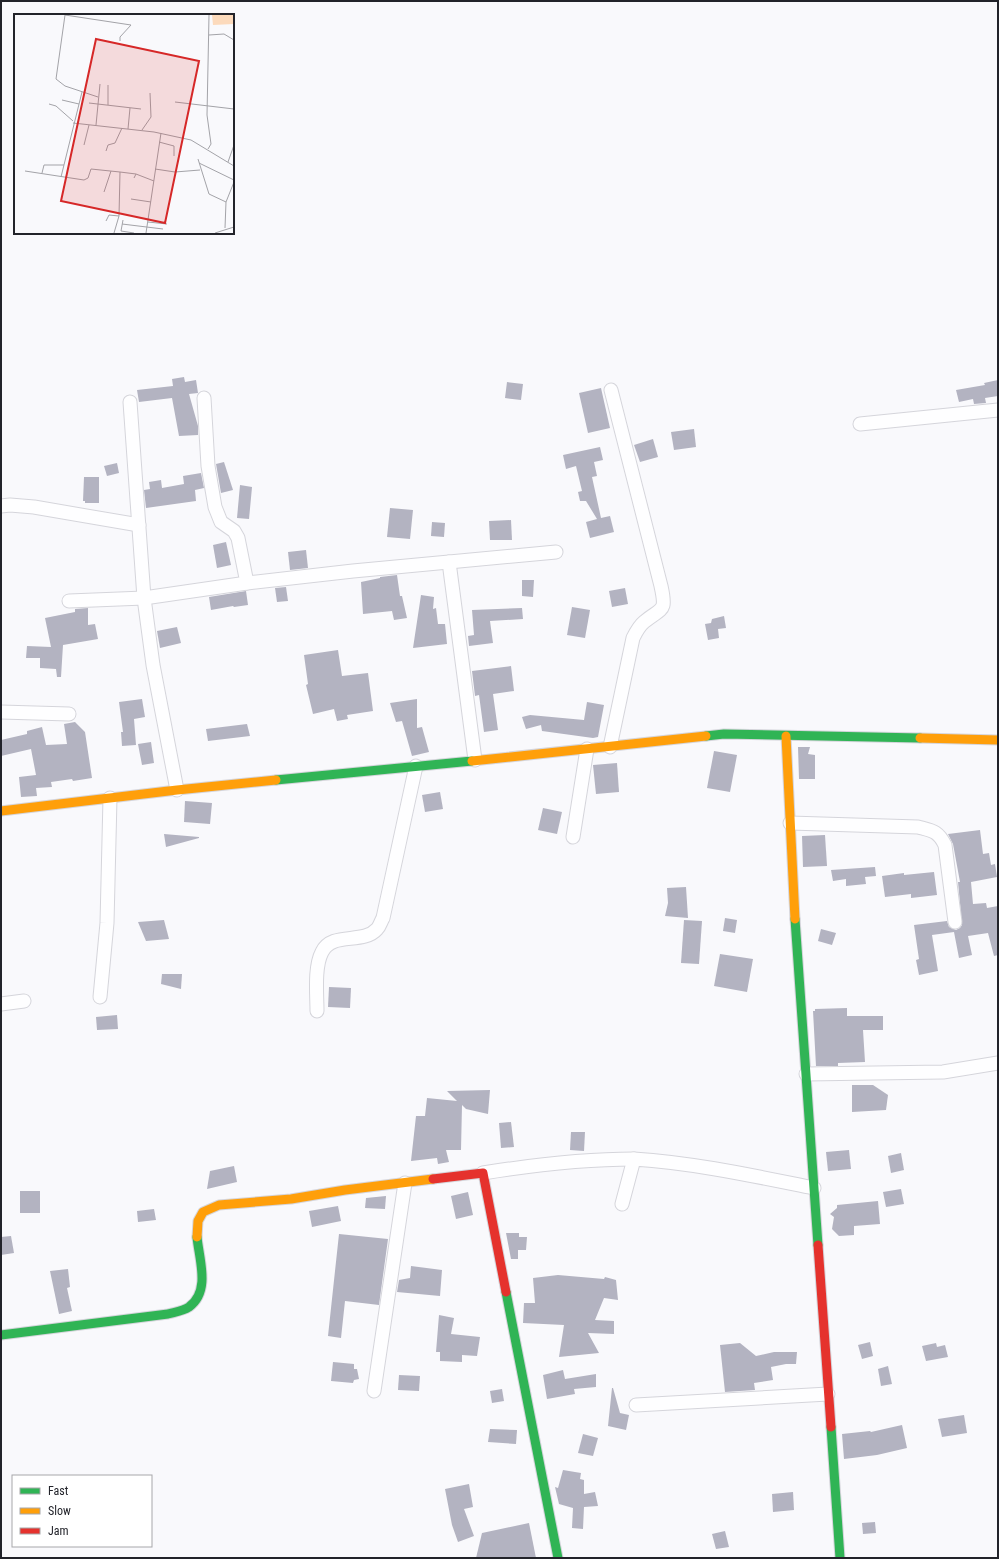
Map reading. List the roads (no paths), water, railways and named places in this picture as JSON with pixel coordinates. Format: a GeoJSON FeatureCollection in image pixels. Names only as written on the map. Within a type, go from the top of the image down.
{"type":"FeatureCollection","features":[{"type":"Feature","properties":{"kind":"street"},"geometry":{"type":"LineString","coordinates":[[610,747],[633,638],[638,628],[645,621],[660,611],[663,604],[661,586],[611,390]]}},
{"type":"Feature","properties":{"kind":"street"},"geometry":{"type":"LineString","coordinates":[[204,398],[208,466],[215,507],[221,522],[234,531],[238,538],[247,583]]}},
{"type":"Feature","properties":{"kind":"street"},"geometry":{"type":"LineString","coordinates":[[130,402],[144,598],[153,666],[177,790]]}},
{"type":"Feature","properties":{"kind":"street"},"geometry":{"type":"LineString","coordinates":[[860,424],[998,410]]}},
{"type":"Feature","properties":{"kind":"street"},"geometry":{"type":"LineString","coordinates":[[1,506],[10,505],[34,507],[139,525]]}},
{"type":"Feature","properties":{"kind":"street"},"geometry":{"type":"LineString","coordinates":[[69,601],[144,598],[247,583],[556,552]]}},
{"type":"Feature","properties":{"kind":"street"},"geometry":{"type":"LineString","coordinates":[[449,562],[475,760]]}},
{"type":"Feature","properties":{"kind":"street"},"geometry":{"type":"LineString","coordinates":[[1,712],[69,714]]}},
{"type":"Feature","properties":{"kind":"street"},"geometry":{"type":"LineString","coordinates":[[1,812],[177,790],[610,747],[724,734],[998,740]]}},
{"type":"Feature","properties":{"kind":"street"},"geometry":{"type":"LineString","coordinates":[[786,736],[793,888],[840,1558]]}},
{"type":"Feature","properties":{"kind":"street"},"geometry":{"type":"LineString","coordinates":[[573,837],[586,749]]}},
{"type":"Feature","properties":{"kind":"street"},"geometry":{"type":"LineString","coordinates":[[317,1011],[318,962],[322,951],[328,944],[338,940],[372,933],[378,928],[383,918],[416,766]]}},
{"type":"Feature","properties":{"kind":"street"},"geometry":{"type":"LineString","coordinates":[[100,997],[107,923],[110,798]]}},
{"type":"Feature","properties":{"kind":"street"},"geometry":{"type":"LineString","coordinates":[[790,823],[918,827],[934,831],[940,836],[945,845],[955,922]]}},
{"type":"Feature","properties":{"kind":"street"},"geometry":{"type":"LineString","coordinates":[[1,1004],[24,1001]]}},
{"type":"Feature","properties":{"kind":"street"},"geometry":{"type":"LineString","coordinates":[[806,1074],[943,1072],[998,1063]]}},
{"type":"Feature","properties":{"kind":"street"},"geometry":{"type":"LineString","coordinates":[[1,1335],[168,1314],[189,1308],[197,1300],[201,1292],[201,1266],[196,1234],[196,1222],[202,1212],[214,1206],[290,1199],[483,1172],[596,1159],[670,1161],[706,1166],[814,1188]]}},
{"type":"Feature","properties":{"kind":"street"},"geometry":{"type":"LineString","coordinates":[[622,1204],[634,1159]]}},
{"type":"Feature","properties":{"kind":"street"},"geometry":{"type":"LineString","coordinates":[[483,1172],[558,1558]]}},
{"type":"Feature","properties":{"kind":"street"},"geometry":{"type":"LineString","coordinates":[[374,1391],[405,1183]]}},
{"type":"Feature","properties":{"kind":"street"},"geometry":{"type":"LineString","coordinates":[[636,1405],[828,1394]]}}]}
